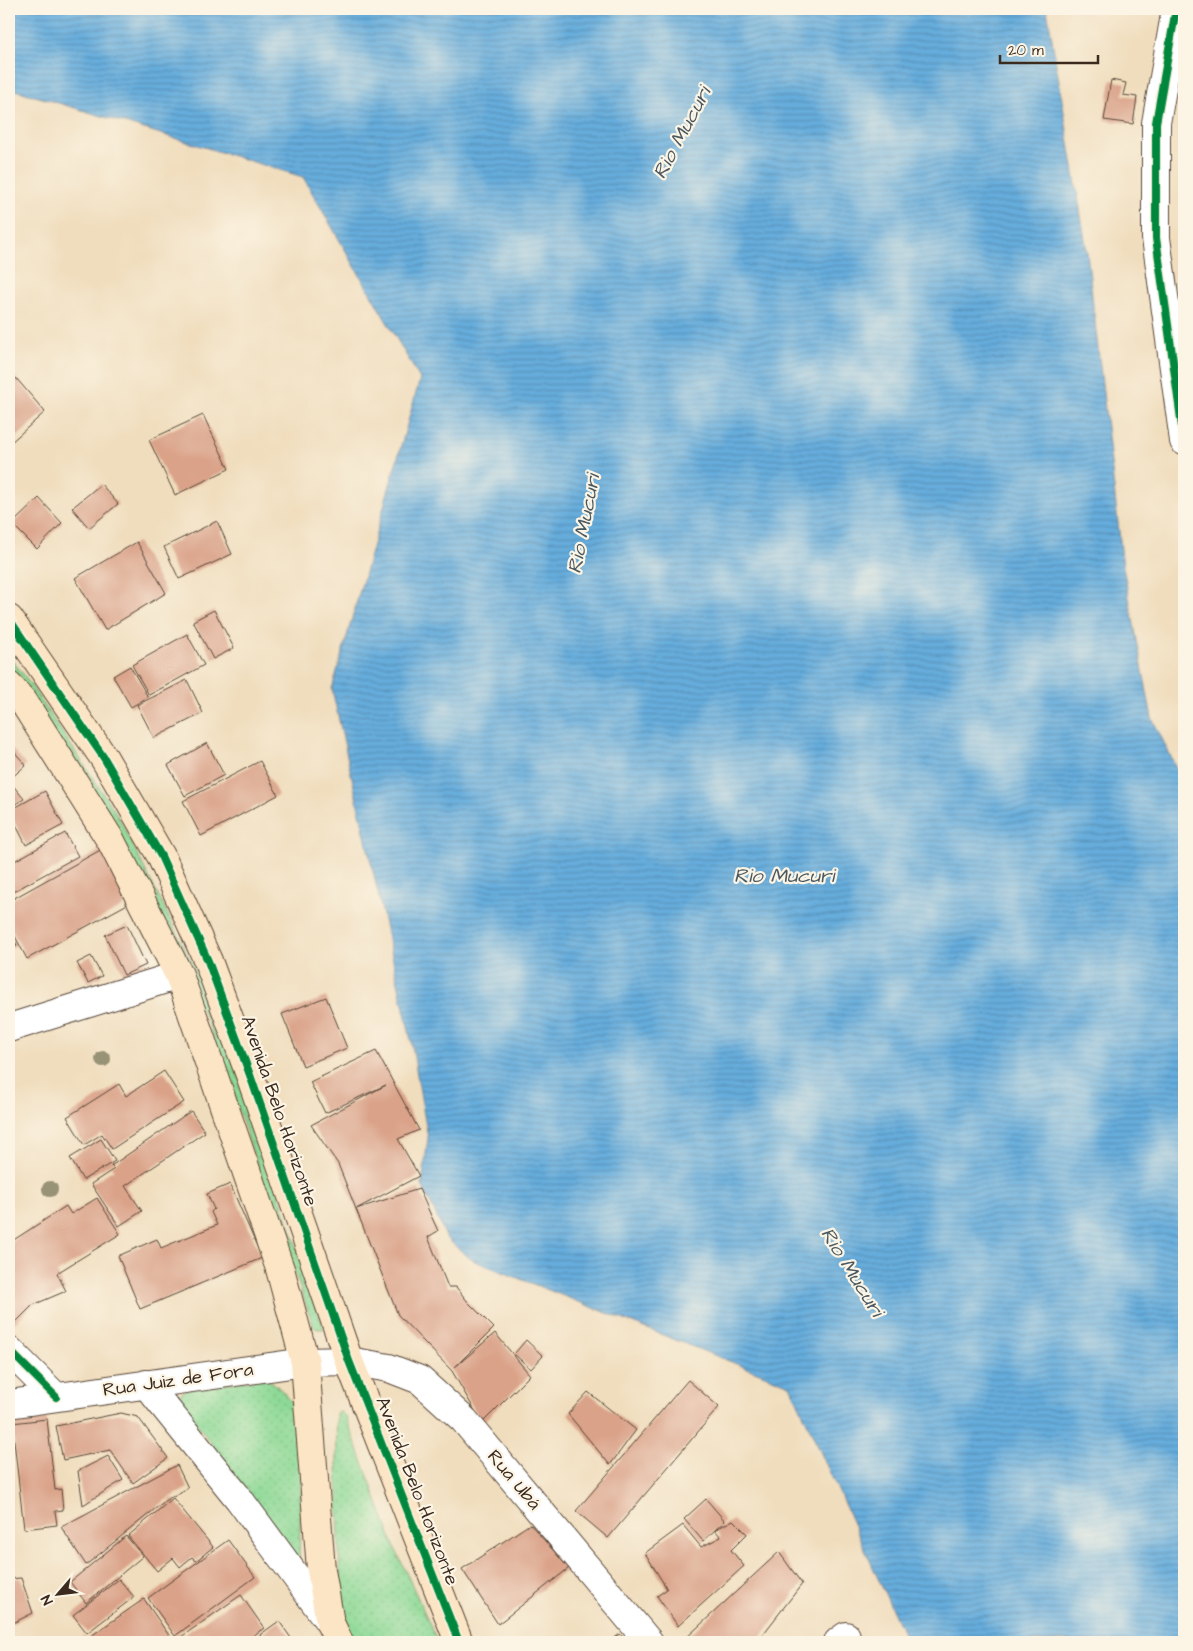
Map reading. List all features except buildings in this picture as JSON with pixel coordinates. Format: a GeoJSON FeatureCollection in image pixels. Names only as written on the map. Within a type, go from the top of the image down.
{"type":"FeatureCollection","features":[{"type":"Feature","properties":{"kind":"street"},"geometry":{"type":"LineString","coordinates":[[1176,9],[1156,123],[1156,238],[1184,441]]}},
{"type":"Feature","properties":{"kind":"street","name":"Avenida Belo Horizonte"},"geometry":{"type":"LineString","coordinates":[[9,619],[104,758],[161,856],[208,962],[250,1075],[349,1361],[459,1642]]}},
{"type":"Feature","properties":{"kind":"street"},"geometry":{"type":"LineString","coordinates":[[9,686],[23,702],[111,841],[179,975],[280,1269],[305,1362],[321,1570],[334,1632]]}},
{"type":"Feature","properties":{"kind":"street"},"geometry":{"type":"LineString","coordinates":[[9,1028],[179,975]]}},
{"type":"Feature","properties":{"kind":"street"},"geometry":{"type":"LineString","coordinates":[[9,1350],[56,1397]]}},
{"type":"Feature","properties":{"kind":"street","name":"Rua Juiz de Fora"},"geometry":{"type":"LineString","coordinates":[[9,1404],[305,1362],[349,1361]]}},
{"type":"Feature","properties":{"kind":"street","name":"Rua Ubá"},"geometry":{"type":"LineString","coordinates":[[349,1361],[389,1368],[420,1380],[464,1420],[649,1642]]}},
{"type":"Feature","properties":{"kind":"street"},"geometry":{"type":"LineString","coordinates":[[146,1384],[239,1499],[334,1632]]}},
{"type":"Feature","properties":{"kind":"green space"},"geometry":{"type":"Polygon","coordinates":[[[9,657],[24,675],[118,816],[223,1027],[324,1329],[317,1329],[313,1325],[207,1020],[9,677],[9,657]]]}},
{"type":"Feature","properties":{"kind":"green space"},"geometry":{"type":"Polygon","coordinates":[[[266,1378],[288,1398],[303,1423],[299,1564],[181,1402],[180,1394],[188,1389],[266,1378]]]}},
{"type":"Feature","properties":{"kind":"green space"},"geometry":{"type":"Polygon","coordinates":[[[341,1412],[346,1417],[394,1546],[438,1642],[346,1642],[341,1636],[336,1413],[341,1412]]]}},
{"type":"Feature","properties":{"kind":"water","name":"Rio Mucuri"},"geometry":{"type":"Polygon","coordinates":[[[9,9],[1047,9],[1087,252],[1123,567],[1152,718],[1184,784],[1184,1642],[907,1642],[790,1385],[472,1260],[447,1239],[422,1185],[428,1138],[411,1040],[332,689],[420,379],[303,177],[9,88],[9,9]]]}},
{"type":"Feature","properties":{"kind":"cycle path"},"geometry":{"type":"LineString","coordinates":[[1176,9],[1156,123],[1156,238],[1184,441]]}},
{"type":"Feature","properties":{"kind":"cycle path"},"geometry":{"type":"LineString","coordinates":[[9,619],[104,758],[161,856],[208,961],[250,1075],[349,1361],[459,1642]]}},
{"type":"Feature","properties":{"kind":"cycle path"},"geometry":{"type":"LineString","coordinates":[[9,1350],[56,1397]]}}]}
